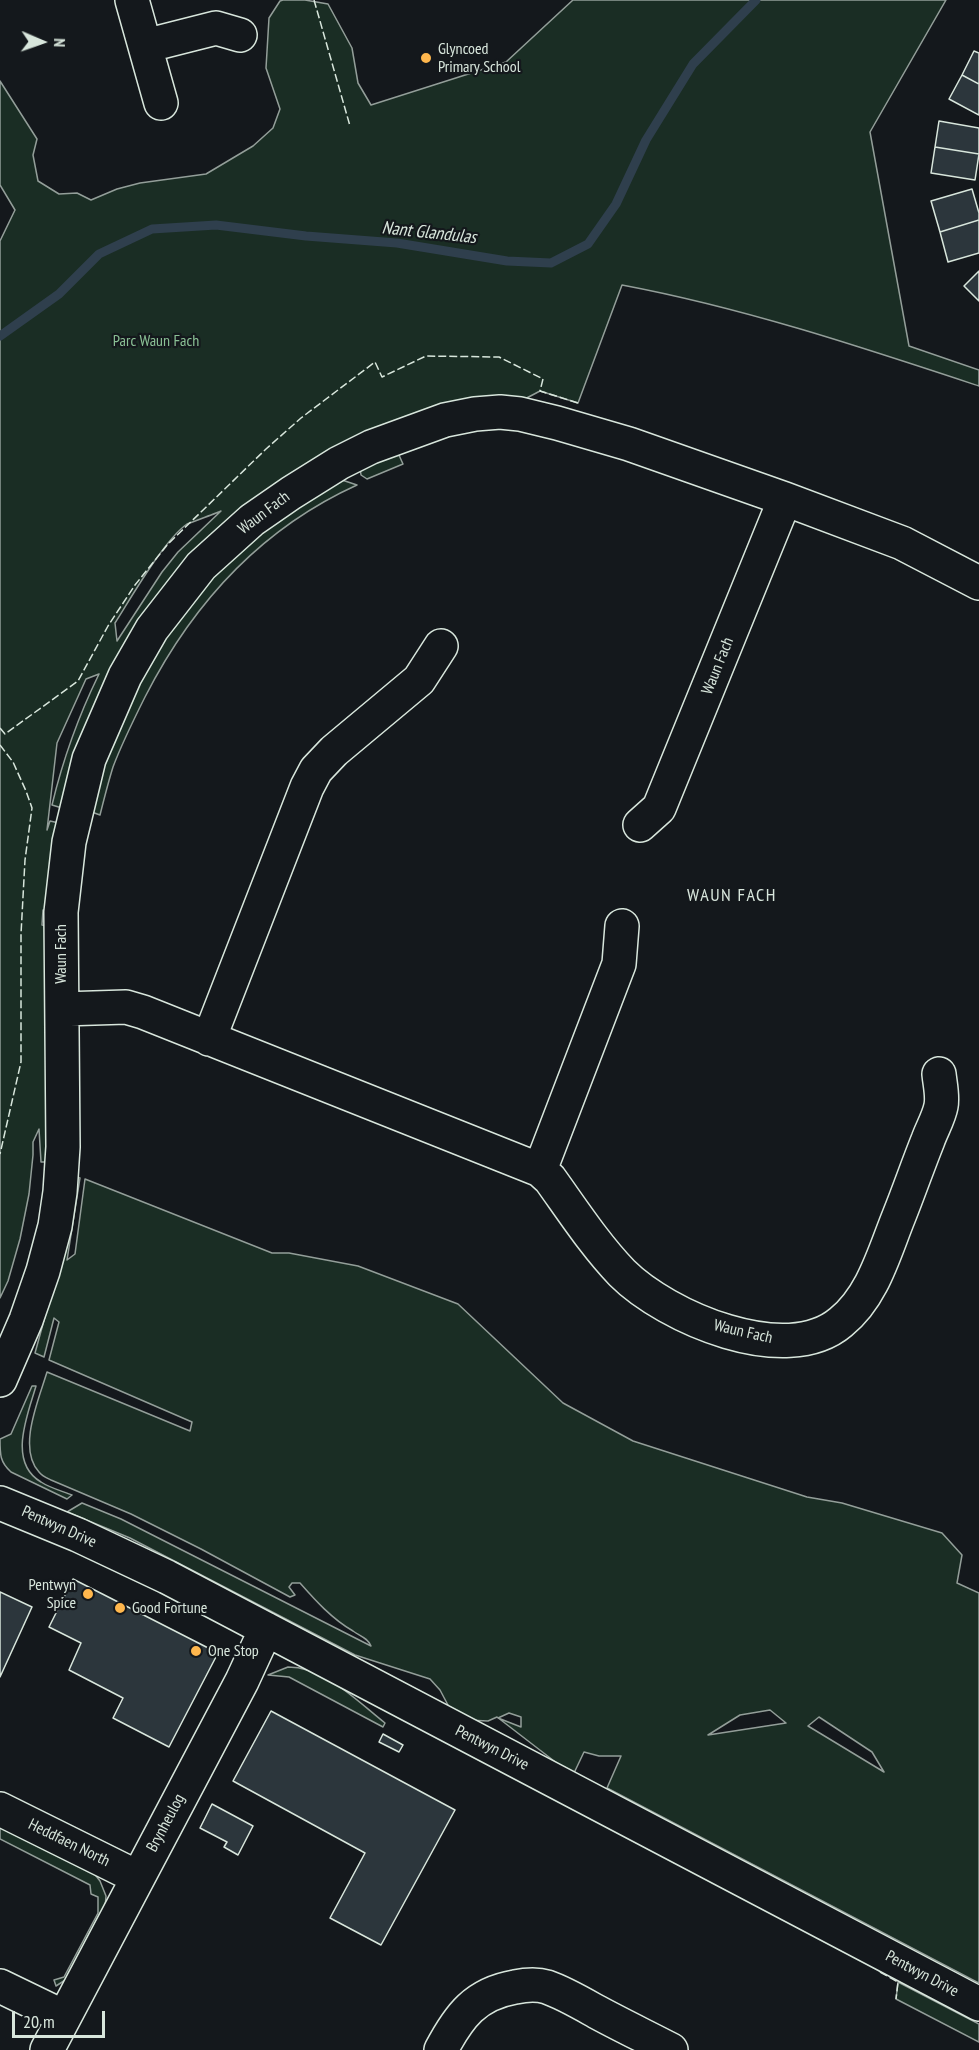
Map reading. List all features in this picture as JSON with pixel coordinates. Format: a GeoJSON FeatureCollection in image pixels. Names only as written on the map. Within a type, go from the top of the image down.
{"type":"FeatureCollection","features":[{"type":"Feature","properties":{"kind":"street"},"geometry":{"type":"LineString","coordinates":[[132,0],[161,103]]}},
{"type":"Feature","properties":{"kind":"street"},"geometry":{"type":"LineString","coordinates":[[145,46],[216,28],[240,35]]}},
{"type":"Feature","properties":{"kind":"street","name":"Waun Fach"},"geometry":{"type":"LineString","coordinates":[[0,1380],[26,1320],[43,1271],[55,1226],[60,1192],[63,1147],[61,917],[69,842],[86,770],[105,718],[124,676],[152,629],[201,566],[252,520],[339,463],[381,443],[445,420],[500,412],[520,414],[557,423],[629,444],[785,499],[902,543],[979,584]]}},
{"type":"Feature","properties":{"kind":"street","name":"Waun Fach"},"geometry":{"type":"LineString","coordinates":[[640,825],[659,808],[785,499]]}},
{"type":"Feature","properties":{"kind":"street"},"geometry":{"type":"LineString","coordinates":[[209,1039],[316,770],[334,751],[419,680],[441,646]]}},
{"type":"Feature","properties":{"kind":"street"},"geometry":{"type":"LineString","coordinates":[[540,1170],[619,964],[622,926]]}},
{"type":"Feature","properties":{"kind":"street","name":"Waun Fach"},"geometry":{"type":"LineString","coordinates":[[62,1009],[126,1007],[540,1170],[550,1179],[604,1252],[623,1274],[646,1293],[673,1310],[715,1327],[754,1338],[787,1341],[815,1338],[840,1323],[861,1302],[876,1274],[941,1105],[939,1074]]}},
{"type":"Feature","properties":{"kind":"street","name":"Pentwyn Drive"},"geometry":{"type":"LineString","coordinates":[[0,1503],[88,1539],[167,1577],[979,2004]]}},
{"type":"Feature","properties":{"kind":"street","name":"Brynheulog"},"geometry":{"type":"LineString","coordinates":[[47,2050],[236,1691],[266,1629]]}},
{"type":"Feature","properties":{"kind":"street","name":"Heddfaen North"},"geometry":{"type":"LineString","coordinates":[[0,1809],[137,1877]]}},
{"type":"Feature","properties":{"kind":"street"},"geometry":{"type":"LineString","coordinates":[[441,2050],[455,2024],[470,2007],[501,1989],[525,1985],[545,1987],[555,1991],[671,2050]]}},
{"type":"Feature","properties":{"kind":"street"},"geometry":{"type":"LineString","coordinates":[[0,1986],[64,2017]]}},
{"type":"Feature","properties":{"kind":"green space","name":"Parc Waun Fach"},"geometry":{"type":"Polygon","coordinates":[[[305,0],[328,4],[352,48],[358,83],[371,105],[506,62],[573,0],[946,0],[870,132],[909,346],[979,370],[979,386],[757,317],[668,294],[622,285],[578,403],[540,391],[521,401],[481,399],[194,555],[62,808],[52,805],[56,788],[84,706],[99,674],[86,679],[57,743],[47,830],[50,821],[59,823],[48,910],[43,910],[42,925],[47,926],[49,1162],[41,1162],[39,1129],[33,1142],[29,1194],[20,1239],[8,1281],[0,1298],[0,241],[15,210],[0,185],[0,81],[37,139],[33,155],[38,181],[59,194],[77,193],[91,200],[117,189],[140,183],[206,174],[253,146],[273,128],[280,109],[266,68],[269,18],[280,1],[305,0]],[[221,511],[187,524],[168,543],[115,623],[117,641],[162,572],[178,552],[221,511]]]}},
{"type":"Feature","properties":{"kind":"green space"},"geometry":{"type":"Polygon","coordinates":[[[398,453],[403,464],[367,479],[361,475],[360,468],[398,453]]]}},
{"type":"Feature","properties":{"kind":"green space"},"geometry":{"type":"Polygon","coordinates":[[[339,479],[357,485],[290,523],[260,547],[233,572],[185,630],[145,697],[124,740],[113,767],[100,815],[89,811],[94,791],[132,690],[182,609],[241,546],[339,479]]]}},
{"type":"Feature","properties":{"kind":"green space"},"geometry":{"type":"Polygon","coordinates":[[[74,1176],[80,1178],[67,1260],[75,1254],[85,1179],[272,1253],[289,1253],[358,1266],[458,1304],[563,1403],[633,1441],[807,1497],[842,1503],[942,1533],[962,1555],[957,1583],[979,1593],[979,1983],[607,1788],[621,1756],[599,1756],[584,1752],[574,1773],[558,1764],[499,1718],[521,1727],[521,1717],[509,1713],[488,1721],[467,1720],[449,1707],[440,1690],[430,1679],[355,1655],[130,1538],[67,1512],[82,1503],[121,1519],[371,1646],[366,1639],[331,1615],[300,1583],[292,1583],[289,1587],[295,1595],[290,1597],[131,1514],[51,1480],[40,1473],[33,1462],[30,1437],[35,1409],[47,1372],[190,1431],[192,1422],[49,1360],[59,1322],[54,1318],[44,1357],[35,1353],[49,1302],[74,1176]],[[770,1710],[740,1715],[708,1735],[786,1723],[770,1710]],[[819,1717],[808,1726],[884,1772],[872,1752],[819,1717]]]}},
{"type":"Feature","properties":{"kind":"green space"},"geometry":{"type":"Polygon","coordinates":[[[32,1386],[36,1386],[23,1437],[22,1450],[25,1462],[31,1473],[41,1482],[72,1495],[67,1499],[11,1472],[1,1458],[0,1439],[11,1434],[32,1386]]]}},
{"type":"Feature","properties":{"kind":"green space"},"geometry":{"type":"Polygon","coordinates":[[[288,1667],[302,1669],[328,1679],[385,1723],[383,1727],[289,1677],[268,1675],[288,1667]]]}},
{"type":"Feature","properties":{"kind":"green space"},"geometry":{"type":"Polygon","coordinates":[[[0,1825],[93,1872],[100,1881],[106,1896],[105,1909],[70,1977],[56,1986],[54,1980],[64,1977],[98,1913],[98,1897],[91,1894],[90,1885],[0,1839],[0,1825]]]}},
{"type":"Feature","properties":{"kind":"green space"},"geometry":{"type":"Polygon","coordinates":[[[898,1982],[979,2024],[979,2042],[896,1999],[898,1982]]]}},
{"type":"Feature","properties":{"kind":"building"},"geometry":{"type":"Polygon","coordinates":[[[974,51],[979,53],[979,84],[962,75],[974,51]]]}},
{"type":"Feature","properties":{"kind":"building"},"geometry":{"type":"Polygon","coordinates":[[[962,75],[979,84],[979,115],[949,99],[962,75]]]}},
{"type":"Feature","properties":{"kind":"building"},"geometry":{"type":"Polygon","coordinates":[[[939,121],[979,128],[979,154],[935,147],[939,121]]]}},
{"type":"Feature","properties":{"kind":"building"},"geometry":{"type":"Polygon","coordinates":[[[935,147],[979,154],[975,180],[931,173],[935,147]]]}},
{"type":"Feature","properties":{"kind":"building"},"geometry":{"type":"Polygon","coordinates":[[[972,189],[979,220],[940,232],[931,201],[972,189]]]}},
{"type":"Feature","properties":{"kind":"building"},"geometry":{"type":"Polygon","coordinates":[[[979,220],[979,253],[948,262],[940,232],[979,220]]]}},
{"type":"Feature","properties":{"kind":"building"},"geometry":{"type":"Polygon","coordinates":[[[979,271],[979,301],[964,286],[979,271]]]}},
{"type":"Feature","properties":{"kind":"building"},"geometry":{"type":"Polygon","coordinates":[[[73,1579],[218,1653],[169,1747],[113,1718],[123,1698],[69,1670],[81,1643],[49,1627],[73,1579]]]}},
{"type":"Feature","properties":{"kind":"building"},"geometry":{"type":"Polygon","coordinates":[[[0,1592],[32,1607],[0,1677],[0,1592]]]}},
{"type":"Feature","properties":{"kind":"building"},"geometry":{"type":"Polygon","coordinates":[[[271,1711],[455,1810],[381,1945],[330,1918],[365,1853],[233,1781],[271,1711]]]}},
{"type":"Feature","properties":{"kind":"building"},"geometry":{"type":"Polygon","coordinates":[[[383,1734],[403,1745],[399,1752],[379,1742],[383,1734]]]}},
{"type":"Feature","properties":{"kind":"building"},"geometry":{"type":"Polygon","coordinates":[[[212,1804],[253,1826],[238,1855],[224,1847],[227,1842],[200,1828],[212,1804]]]}},
{"type":"Feature","properties":{"kind":"waterway","name":"Nant Glandulas"},"geometry":{"type":"LineString","coordinates":[[0,336],[59,294],[99,254],[152,229],[216,225],[306,236],[397,243],[507,261],[551,263],[588,244],[616,204],[646,140],[693,64],[756,0]]}},
{"type":"Feature","properties":{"kind":"fence"},"geometry":{"type":"LineString","coordinates":[[314,0],[350,126]]}},
{"type":"Feature","properties":{"kind":"fence"},"geometry":{"type":"LineString","coordinates":[[0,728],[5,734],[78,681],[108,626],[135,585],[168,544],[301,418],[375,362],[382,377],[426,356],[499,357],[543,379],[540,391],[578,403]]}},
{"type":"Feature","properties":{"kind":"fence"},"geometry":{"type":"LineString","coordinates":[[0,745],[13,762],[32,808],[25,860],[21,934],[21,1062],[0,1154]]}},
{"type":"Feature","properties":{"kind":"fence"},"geometry":{"type":"LineString","coordinates":[[880,1972],[898,1982],[896,1999]]}},
{"type":"Feature","properties":{"kind":"place","name":"Glyncoed Primary School"},"geometry":{"type":"Point","coordinates":[426,58]}},
{"type":"Feature","properties":{"kind":"place","name":"Pentwyn Spice"},"geometry":{"type":"Point","coordinates":[88,1594]}},
{"type":"Feature","properties":{"kind":"place","name":"Good Fortune"},"geometry":{"type":"Point","coordinates":[120,1608]}},
{"type":"Feature","properties":{"kind":"place","name":"One Stop"},"geometry":{"type":"Point","coordinates":[196,1651]}},
{"type":"Feature","properties":{"kind":"district","name":"WAUN FACH"},"geometry":{"type":"Point","coordinates":[732,896]}}]}
